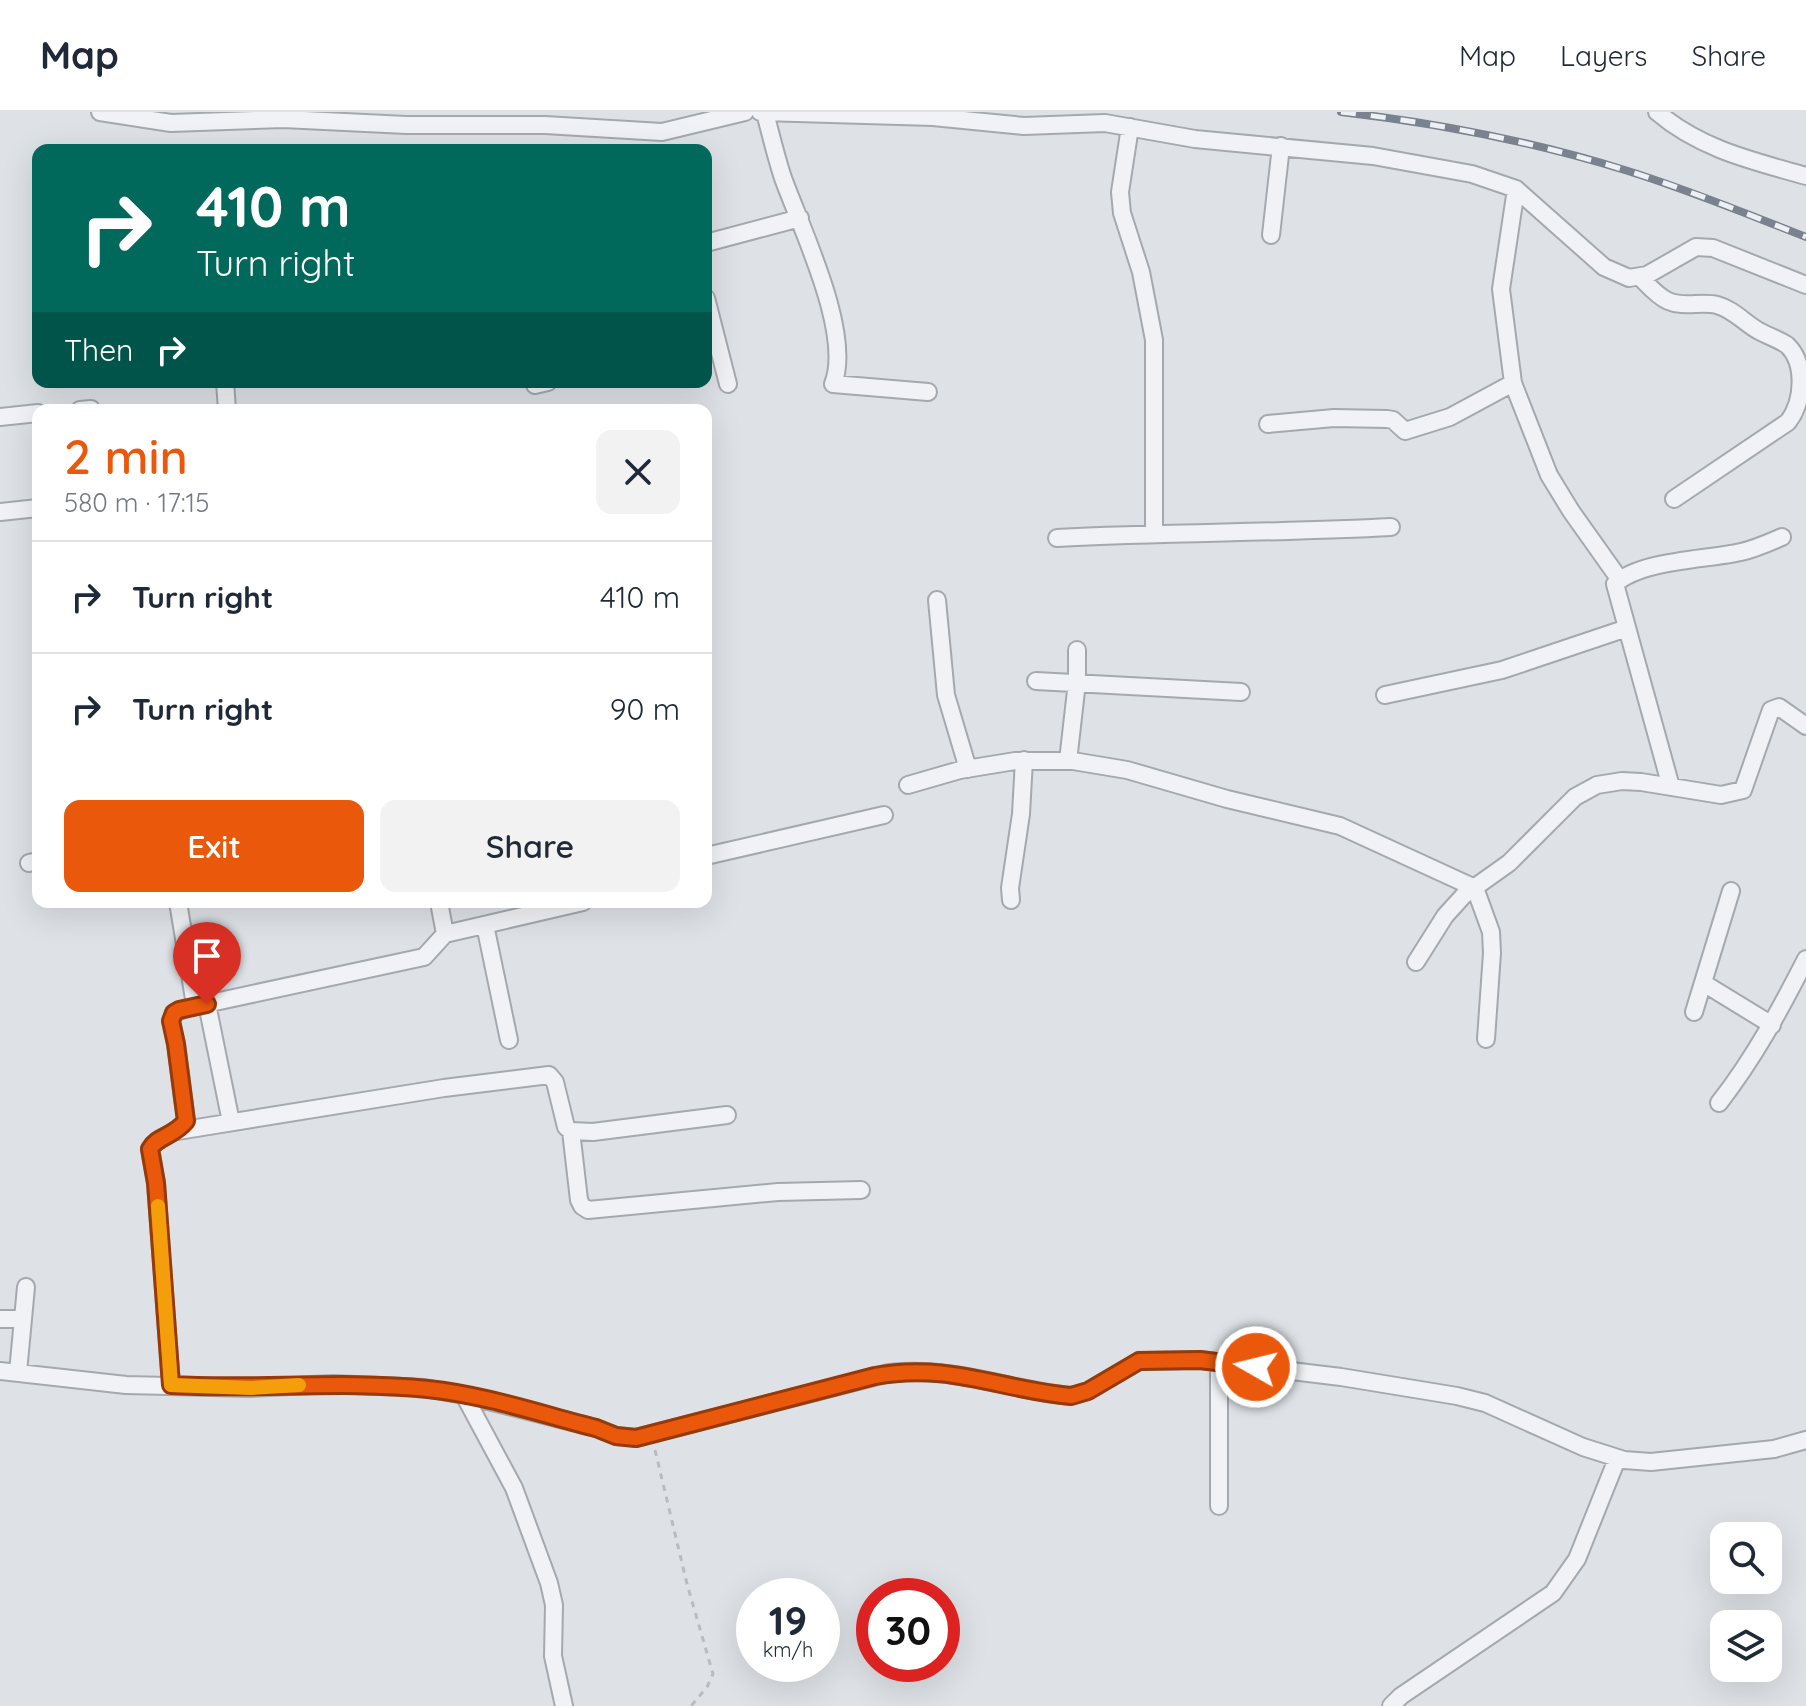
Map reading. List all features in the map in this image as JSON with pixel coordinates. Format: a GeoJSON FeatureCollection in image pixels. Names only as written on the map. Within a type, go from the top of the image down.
{"type":"FeatureCollection","features":[{"type":"Feature","properties":{"kind":"street"},"geometry":{"type":"LineString","coordinates":[[100,112],[171,123],[283,119],[406,125],[545,125],[662,132],[745,112]]}},
{"type":"Feature","properties":{"kind":"street"},"geometry":{"type":"LineString","coordinates":[[1657,112],[1699,141],[1723,152],[1806,176]]}},
{"type":"Feature","properties":{"kind":"street"},"geometry":{"type":"LineString","coordinates":[[928,392],[833,384],[839,351],[836,328],[763,113],[933,117],[1024,126],[1105,123],[1195,139],[1373,156],[1480,176],[1516,189],[1604,267],[1629,278],[1640,277],[1696,247],[1713,248],[1806,285]]}},
{"type":"Feature","properties":{"kind":"street"},"geometry":{"type":"LineString","coordinates":[[1130,127],[1120,192],[1122,213],[1141,272],[1154,340],[1154,533]]}},
{"type":"Feature","properties":{"kind":"street"},"geometry":{"type":"LineString","coordinates":[[1271,235],[1281,146]]}},
{"type":"Feature","properties":{"kind":"street"},"geometry":{"type":"LineString","coordinates":[[1516,189],[1501,289],[1513,383],[1549,475],[1620,580]]}},
{"type":"Feature","properties":{"kind":"street"},"geometry":{"type":"LineString","coordinates":[[712,241],[800,218]]}},
{"type":"Feature","properties":{"kind":"street"},"geometry":{"type":"LineString","coordinates":[[1640,277],[1669,302],[1714,304],[1728,309],[1756,330],[1789,346],[1799,356],[1803,366],[1804,383],[1797,410],[1788,422],[1674,499]]}},
{"type":"Feature","properties":{"kind":"street"},"geometry":{"type":"LineString","coordinates":[[712,339],[728,384]]}},
{"type":"Feature","properties":{"kind":"street"},"geometry":{"type":"LineString","coordinates":[[1268,424],[1334,418],[1387,419],[1393,420],[1405,431],[1450,417],[1513,383]]}},
{"type":"Feature","properties":{"kind":"street"},"geometry":{"type":"LineString","coordinates":[[0,417],[32,414]]}},
{"type":"Feature","properties":{"kind":"street"},"geometry":{"type":"LineString","coordinates":[[0,512],[32,509]]}},
{"type":"Feature","properties":{"kind":"street"},"geometry":{"type":"LineString","coordinates":[[1057,538],[1391,527]]}},
{"type":"Feature","properties":{"kind":"street"},"geometry":{"type":"LineString","coordinates":[[1671,787],[1615,584],[1645,569],[1750,550],[1782,537]]}},
{"type":"Feature","properties":{"kind":"street"},"geometry":{"type":"LineString","coordinates":[[937,600],[946,695],[968,769]]}},
{"type":"Feature","properties":{"kind":"street"},"geometry":{"type":"LineString","coordinates":[[1385,695],[1516,666],[1627,628]]}},
{"type":"Feature","properties":{"kind":"street"},"geometry":{"type":"LineString","coordinates":[[1068,761],[1077,682],[1077,650]]}},
{"type":"Feature","properties":{"kind":"street"},"geometry":{"type":"LineString","coordinates":[[1036,681],[1241,692]]}},
{"type":"Feature","properties":{"kind":"street"},"geometry":{"type":"LineString","coordinates":[[1416,962],[1445,916],[1464,895],[1509,863],[1575,797],[1597,785],[1622,781],[1721,795],[1738,794],[1743,790],[1771,710],[1779,707],[1806,726]]}},
{"type":"Feature","properties":{"kind":"street"},"geometry":{"type":"LineString","coordinates":[[1011,900],[1024,760]]}},
{"type":"Feature","properties":{"kind":"street"},"geometry":{"type":"LineString","coordinates":[[908,785],[968,769],[1024,760],[1068,761],[1127,770],[1227,799],[1340,826],[1475,888],[1491,932],[1486,1039]]}},
{"type":"Feature","properties":{"kind":"street"},"geometry":{"type":"LineString","coordinates":[[712,855],[884,815]]}},
{"type":"Feature","properties":{"kind":"street"},"geometry":{"type":"LineString","coordinates":[[1694,1012],[1731,891]]}},
{"type":"Feature","properties":{"kind":"street"},"geometry":{"type":"LineString","coordinates":[[179,908],[231,1122]]}},
{"type":"Feature","properties":{"kind":"street"},"geometry":{"type":"LineString","coordinates":[[440,908],[445,934]]}},
{"type":"Feature","properties":{"kind":"street"},"geometry":{"type":"LineString","coordinates":[[178,1131],[186,1121],[171,1021],[174,1013],[201,1004],[424,957],[445,934],[557,908]]}},
{"type":"Feature","properties":{"kind":"street"},"geometry":{"type":"LineString","coordinates":[[485,925],[509,1040]]}},
{"type":"Feature","properties":{"kind":"street"},"geometry":{"type":"LineString","coordinates":[[1719,1103],[1746,1068],[1772,1025],[1806,959]]}},
{"type":"Feature","properties":{"kind":"street"},"geometry":{"type":"LineString","coordinates":[[1705,984],[1772,1025]]}},
{"type":"Feature","properties":{"kind":"street"},"geometry":{"type":"LineString","coordinates":[[171,1385],[156,1183],[150,1149],[154,1142],[178,1131],[231,1122],[429,1090],[549,1075],[555,1082],[566,1127],[571,1131],[593,1132],[727,1115]]}},
{"type":"Feature","properties":{"kind":"street"},"geometry":{"type":"LineString","coordinates":[[571,1131],[579,1200],[588,1210],[778,1192],[861,1190]]}},
{"type":"Feature","properties":{"kind":"street"},"geometry":{"type":"LineString","coordinates":[[18,1372],[26,1287]]}},
{"type":"Feature","properties":{"kind":"street"},"geometry":{"type":"LineString","coordinates":[[0,1319],[22,1319]]}},
{"type":"Feature","properties":{"kind":"street"},"geometry":{"type":"LineString","coordinates":[[0,1371],[126,1385],[251,1388],[333,1384],[424,1388],[464,1395],[596,1428],[616,1436],[636,1438],[889,1373],[931,1371],[965,1375],[1071,1396],[1088,1391],[1139,1361],[1219,1362],[1457,1396],[1485,1403],[1617,1459],[1651,1462],[1774,1449],[1806,1440]]}},
{"type":"Feature","properties":{"kind":"street"},"geometry":{"type":"LineString","coordinates":[[1219,1362],[1219,1506]]}},
{"type":"Feature","properties":{"kind":"street"},"geometry":{"type":"LineString","coordinates":[[464,1395],[514,1488],[549,1583],[554,1605],[553,1656],[564,1706]]}},
{"type":"Feature","properties":{"kind":"street"},"geometry":{"type":"LineString","coordinates":[[1391,1706],[1401,1696],[1553,1593],[1577,1559],[1617,1459]]}},
{"type":"Feature","properties":{"kind":"path"},"geometry":{"type":"LineString","coordinates":[[652,1435],[672,1527],[713,1674],[707,1687],[691,1706]]}},
{"type":"Feature","properties":{"kind":"railway"},"geometry":{"type":"LineString","coordinates":[[1341,112],[1414,122],[1558,151],[1673,186],[1806,237]]}},
{"type":"Feature","properties":{"kind":"slow traffic"},"geometry":{"type":"LineString","coordinates":[[158,1206],[171,1385],[251,1388],[299,1385]]}},
{"type":"Feature","properties":{"kind":"route"},"geometry":{"type":"LineString","coordinates":[[207,1004],[174,1013],[172,1031],[186,1121],[178,1131],[154,1142],[150,1149],[156,1183],[171,1385],[251,1388],[333,1384],[442,1390],[596,1428],[616,1436],[636,1438],[889,1373],[931,1371],[965,1375],[1071,1396],[1088,1391],[1139,1361],[1200,1360],[1256,1367]]}}]}
